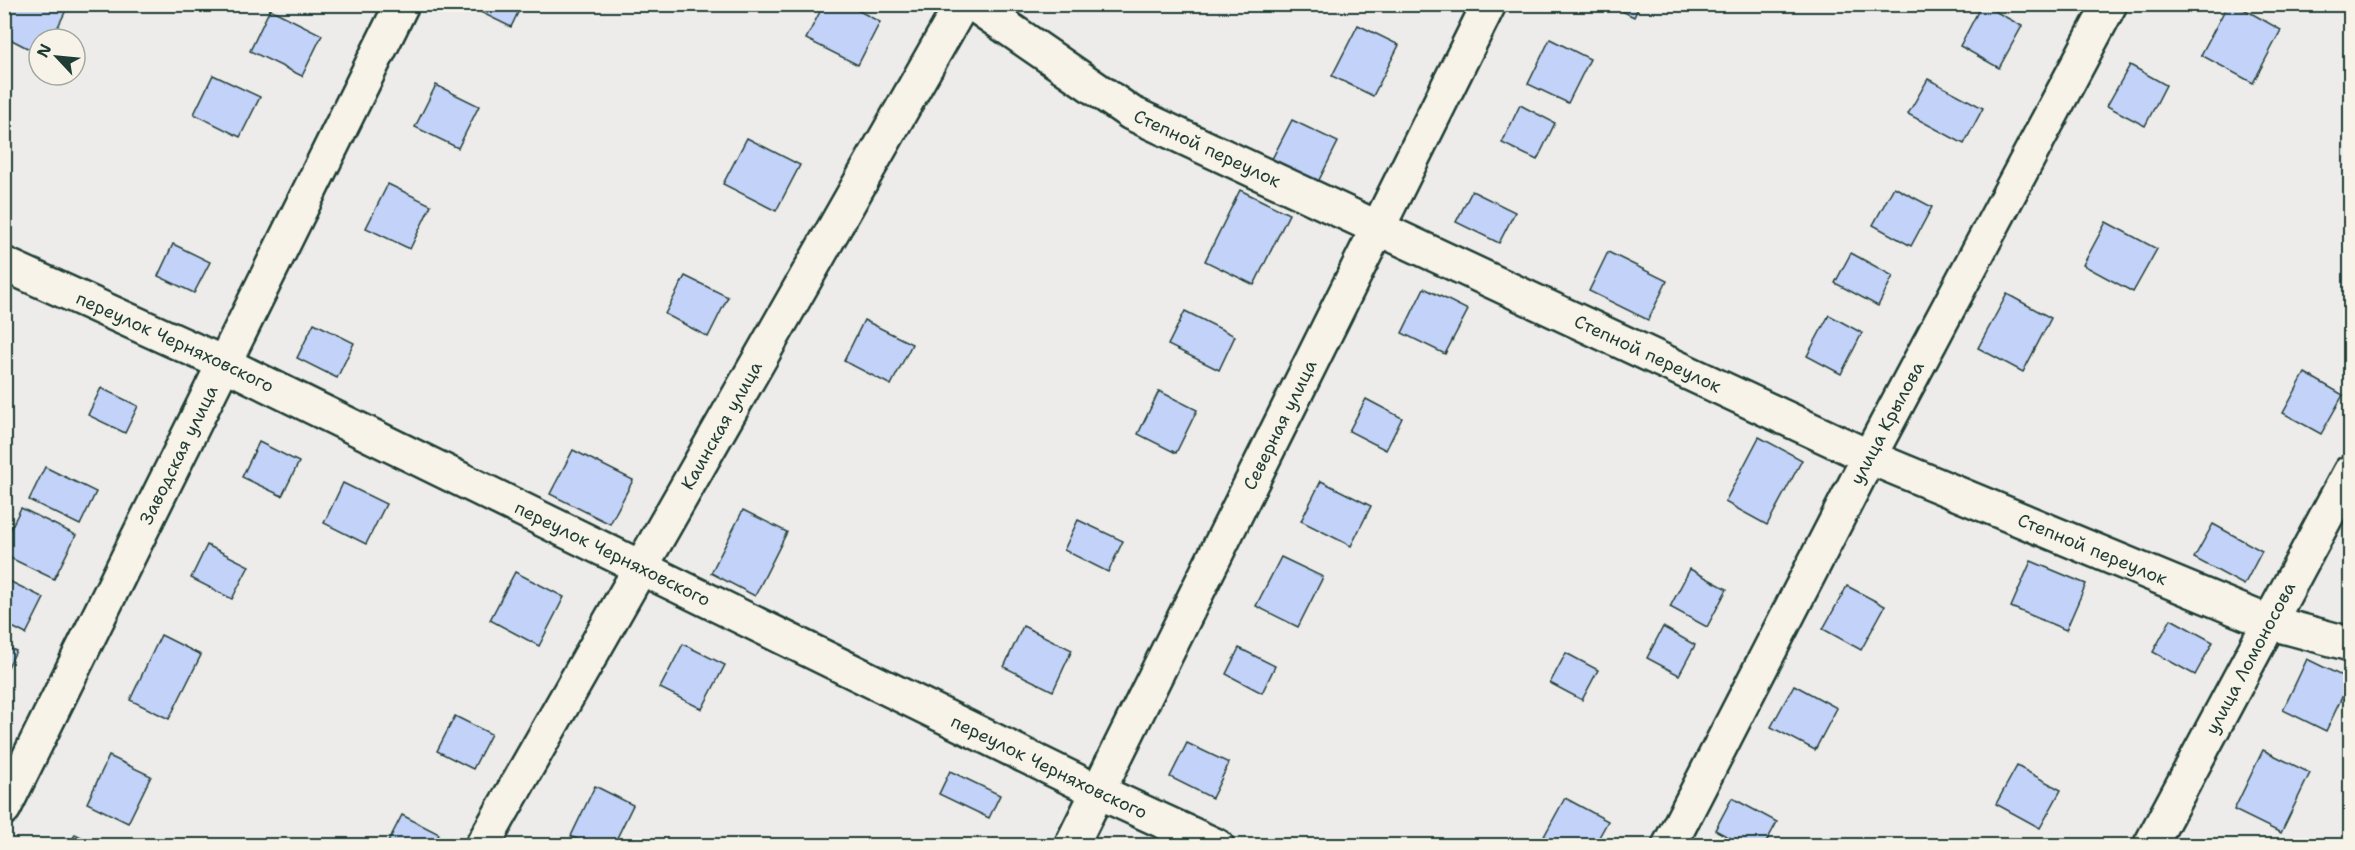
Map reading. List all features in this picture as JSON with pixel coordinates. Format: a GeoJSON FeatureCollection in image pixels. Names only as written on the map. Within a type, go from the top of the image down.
{"type":"FeatureCollection","features":[{"type":"Feature","properties":{"kind":"street","name":"Заводская улица"},"geometry":{"type":"LineString","coordinates":[[4,807],[402,4]]}},
{"type":"Feature","properties":{"kind":"street","name":"Каинская улица"},"geometry":{"type":"LineString","coordinates":[[482,846],[962,4]]}},
{"type":"Feature","properties":{"kind":"street","name":"Степной переулок"},"geometry":{"type":"LineString","coordinates":[[973,4],[1131,113],[1378,229],[1869,457],[2268,622],[2350,644]]}},
{"type":"Feature","properties":{"kind":"street","name":"Северная улица"},"geometry":{"type":"LineString","coordinates":[[1071,846],[1489,4]]}},
{"type":"Feature","properties":{"kind":"street","name":"улица Крылова"},"geometry":{"type":"LineString","coordinates":[[1669,846],[1869,457],[2110,4]]}},
{"type":"Feature","properties":{"kind":"street","name":"переулок Черняховского"},"geometry":{"type":"LineString","coordinates":[[4,264],[223,363],[1097,791],[1217,846]]}},
{"type":"Feature","properties":{"kind":"street","name":"улица Ломоносова"},"geometry":{"type":"LineString","coordinates":[[2150,846],[2350,472]]}},
{"type":"Feature","properties":{"kind":"building"},"geometry":{"type":"Polygon","coordinates":[[[4,4],[69,4],[58,27],[27,27],[27,48],[4,36],[4,4]]]}},
{"type":"Feature","properties":{"kind":"building"},"geometry":{"type":"Polygon","coordinates":[[[474,4],[522,4],[511,27],[472,8],[474,4]]]}},
{"type":"Feature","properties":{"kind":"building"},"geometry":{"type":"Polygon","coordinates":[[[824,4],[846,4],[880,22],[858,65],[806,39],[824,4]]]}},
{"type":"Feature","properties":{"kind":"building"},"geometry":{"type":"Polygon","coordinates":[[[1608,4],[1640,4],[1634,17],[1608,4]]]}},
{"type":"Feature","properties":{"kind":"building"},"geometry":{"type":"Polygon","coordinates":[[[1982,4],[2022,26],[1999,68],[1960,46],[1982,4]]]}},
{"type":"Feature","properties":{"kind":"building"},"geometry":{"type":"Polygon","coordinates":[[[2228,4],[2235,4],[2281,30],[2253,83],[2201,55],[2228,4]]]}},
{"type":"Feature","properties":{"kind":"building"},"geometry":{"type":"Polygon","coordinates":[[[270,9],[322,35],[302,76],[250,51],[270,9]]]}},
{"type":"Feature","properties":{"kind":"building"},"geometry":{"type":"Polygon","coordinates":[[[1358,25],[1399,45],[1373,96],[1332,76],[1358,25]]]}},
{"type":"Feature","properties":{"kind":"building"},"geometry":{"type":"Polygon","coordinates":[[[1550,39],[1590,59],[1568,103],[1528,84],[1550,39]]]}},
{"type":"Feature","properties":{"kind":"building"},"geometry":{"type":"Polygon","coordinates":[[[2130,65],[2166,85],[2145,126],[2107,106],[2130,65]]]}},
{"type":"Feature","properties":{"kind":"building"},"geometry":{"type":"Polygon","coordinates":[[[213,75],[260,97],[240,137],[194,114],[213,75]]]}},
{"type":"Feature","properties":{"kind":"building"},"geometry":{"type":"Polygon","coordinates":[[[1928,79],[1983,108],[1964,144],[1908,114],[1928,79]]]}},
{"type":"Feature","properties":{"kind":"building"},"geometry":{"type":"Polygon","coordinates":[[[436,85],[479,106],[458,148],[415,127],[436,85]]]}},
{"type":"Feature","properties":{"kind":"building"},"geometry":{"type":"Polygon","coordinates":[[[1520,105],[1555,123],[1537,160],[1502,143],[1520,105]]]}},
{"type":"Feature","properties":{"kind":"building"},"geometry":{"type":"Polygon","coordinates":[[[1292,120],[1338,142],[1318,182],[1272,159],[1292,120]]]}},
{"type":"Feature","properties":{"kind":"building"},"geometry":{"type":"Polygon","coordinates":[[[747,138],[800,165],[776,211],[723,184],[747,138]]]}},
{"type":"Feature","properties":{"kind":"building"},"geometry":{"type":"Polygon","coordinates":[[[388,184],[431,205],[410,249],[366,228],[388,184]]]}},
{"type":"Feature","properties":{"kind":"building"},"geometry":{"type":"Polygon","coordinates":[[[1894,187],[1932,207],[1911,246],[1873,225],[1894,187]]]}},
{"type":"Feature","properties":{"kind":"building"},"geometry":{"type":"Polygon","coordinates":[[[1240,190],[1289,214],[1254,285],[1205,261],[1240,190]]]}},
{"type":"Feature","properties":{"kind":"building"},"geometry":{"type":"Polygon","coordinates":[[[1472,191],[1515,212],[1499,243],[1456,222],[1472,191]]]}},
{"type":"Feature","properties":{"kind":"building"},"geometry":{"type":"Polygon","coordinates":[[[2106,222],[2157,249],[2133,292],[2083,265],[2106,222]]]}},
{"type":"Feature","properties":{"kind":"building"},"geometry":{"type":"Polygon","coordinates":[[[173,244],[210,262],[194,293],[158,276],[173,244]]]}},
{"type":"Feature","properties":{"kind":"building"},"geometry":{"type":"Polygon","coordinates":[[[1608,252],[1667,281],[1648,320],[1589,291],[1608,252]]]}},
{"type":"Feature","properties":{"kind":"building"},"geometry":{"type":"Polygon","coordinates":[[[1851,253],[1893,276],[1878,306],[1835,283],[1851,253]]]}},
{"type":"Feature","properties":{"kind":"building"},"geometry":{"type":"Polygon","coordinates":[[[685,276],[728,297],[708,337],[665,314],[685,276]]]}},
{"type":"Feature","properties":{"kind":"building"},"geometry":{"type":"Polygon","coordinates":[[[1424,288],[1468,310],[1445,354],[1402,333],[1424,288]]]}},
{"type":"Feature","properties":{"kind":"building"},"geometry":{"type":"Polygon","coordinates":[[[2007,294],[2051,318],[2023,372],[1978,348],[2007,294]]]}},
{"type":"Feature","properties":{"kind":"building"},"geometry":{"type":"Polygon","coordinates":[[[1185,311],[1235,336],[1219,370],[1168,345],[1185,311]]]}},
{"type":"Feature","properties":{"kind":"building"},"geometry":{"type":"Polygon","coordinates":[[[1829,315],[1862,333],[1841,374],[1807,356],[1829,315]]]}},
{"type":"Feature","properties":{"kind":"building"},"geometry":{"type":"Polygon","coordinates":[[[864,320],[912,344],[891,385],[844,361],[864,320]]]}},
{"type":"Feature","properties":{"kind":"building"},"geometry":{"type":"Polygon","coordinates":[[[314,323],[354,343],[337,378],[297,358],[314,323]]]}},
{"type":"Feature","properties":{"kind":"building"},"geometry":{"type":"Polygon","coordinates":[[[2305,373],[2343,395],[2321,434],[2283,413],[2305,373]]]}},
{"type":"Feature","properties":{"kind":"building"},"geometry":{"type":"Polygon","coordinates":[[[101,388],[138,406],[125,433],[88,415],[101,388]]]}},
{"type":"Feature","properties":{"kind":"building"},"geometry":{"type":"Polygon","coordinates":[[[1159,391],[1197,410],[1176,453],[1138,434],[1159,391]]]}},
{"type":"Feature","properties":{"kind":"building"},"geometry":{"type":"Polygon","coordinates":[[[1366,399],[1402,418],[1386,450],[1349,431],[1366,399]]]}},
{"type":"Feature","properties":{"kind":"building"},"geometry":{"type":"Polygon","coordinates":[[[1759,437],[1802,460],[1767,525],[1725,502],[1759,437]]]}},
{"type":"Feature","properties":{"kind":"building"},"geometry":{"type":"Polygon","coordinates":[[[259,442],[299,462],[282,496],[242,477],[259,442]]]}},
{"type":"Feature","properties":{"kind":"building"},"geometry":{"type":"Polygon","coordinates":[[[573,450],[633,480],[610,524],[550,494],[573,450]]]}},
{"type":"Feature","properties":{"kind":"building"},"geometry":{"type":"Polygon","coordinates":[[[45,467],[96,492],[80,525],[29,500],[45,467]]]}},
{"type":"Feature","properties":{"kind":"building"},"geometry":{"type":"Polygon","coordinates":[[[1321,481],[1371,506],[1351,546],[1301,521],[1321,481]]]}},
{"type":"Feature","properties":{"kind":"building"},"geometry":{"type":"Polygon","coordinates":[[[343,483],[386,504],[366,544],[324,523],[343,483]]]}},
{"type":"Feature","properties":{"kind":"building"},"geometry":{"type":"Polygon","coordinates":[[[21,508],[76,535],[54,579],[4,555],[4,542],[21,508]]]}},
{"type":"Feature","properties":{"kind":"building"},"geometry":{"type":"Polygon","coordinates":[[[743,510],[787,532],[755,596],[711,573],[743,510]]]}},
{"type":"Feature","properties":{"kind":"building"},"geometry":{"type":"Polygon","coordinates":[[[1078,520],[1123,541],[1108,572],[1064,550],[1078,520]]]}},
{"type":"Feature","properties":{"kind":"building"},"geometry":{"type":"Polygon","coordinates":[[[2213,524],[2262,551],[2244,585],[2194,558],[2213,524]]]}},
{"type":"Feature","properties":{"kind":"building"},"geometry":{"type":"Polygon","coordinates":[[[207,545],[249,566],[232,599],[191,578],[207,545]]]}},
{"type":"Feature","properties":{"kind":"building"},"geometry":{"type":"Polygon","coordinates":[[[1281,557],[1323,577],[1298,627],[1256,606],[1281,557]]]}},
{"type":"Feature","properties":{"kind":"building"},"geometry":{"type":"Polygon","coordinates":[[[2031,561],[2086,584],[2066,630],[2011,607],[2031,561]]]}},
{"type":"Feature","properties":{"kind":"building"},"geometry":{"type":"Polygon","coordinates":[[[1690,569],[1727,589],[1707,627],[1670,607],[1690,569]]]}},
{"type":"Feature","properties":{"kind":"building"},"geometry":{"type":"Polygon","coordinates":[[[515,572],[564,597],[539,646],[490,620],[515,572]]]}},
{"type":"Feature","properties":{"kind":"building"},"geometry":{"type":"Polygon","coordinates":[[[5,579],[44,598],[26,634],[4,623],[5,579]]]}},
{"type":"Feature","properties":{"kind":"building"},"geometry":{"type":"Polygon","coordinates":[[[1847,586],[1885,606],[1861,650],[1823,629],[1847,586]]]}},
{"type":"Feature","properties":{"kind":"building"},"geometry":{"type":"Polygon","coordinates":[[[2171,619],[2213,642],[2195,675],[2153,652],[2171,619]]]}},
{"type":"Feature","properties":{"kind":"building"},"geometry":{"type":"Polygon","coordinates":[[[1023,626],[1072,650],[1053,691],[1004,667],[1023,626]]]}},
{"type":"Feature","properties":{"kind":"building"},"geometry":{"type":"Polygon","coordinates":[[[1663,627],[1695,645],[1679,675],[1647,658],[1663,627]]]}},
{"type":"Feature","properties":{"kind":"building"},"geometry":{"type":"Polygon","coordinates":[[[161,635],[201,655],[169,719],[130,700],[161,635]]]}},
{"type":"Feature","properties":{"kind":"building"},"geometry":{"type":"Polygon","coordinates":[[[683,644],[725,665],[702,709],[660,688],[683,644]]]}},
{"type":"Feature","properties":{"kind":"building"},"geometry":{"type":"Polygon","coordinates":[[[4,646],[16,651],[4,675],[4,646]]]}},
{"type":"Feature","properties":{"kind":"building"},"geometry":{"type":"Polygon","coordinates":[[[1239,648],[1275,666],[1262,693],[1226,674],[1239,648]]]}},
{"type":"Feature","properties":{"kind":"building"},"geometry":{"type":"Polygon","coordinates":[[[1566,653],[1598,670],[1582,700],[1550,683],[1566,653]]]}},
{"type":"Feature","properties":{"kind":"building"},"geometry":{"type":"Polygon","coordinates":[[[2307,659],[2350,680],[2326,731],[2283,710],[2307,659]]]}},
{"type":"Feature","properties":{"kind":"building"},"geometry":{"type":"Polygon","coordinates":[[[1794,685],[1837,708],[1815,750],[1771,727],[1794,685]]]}},
{"type":"Feature","properties":{"kind":"building"},"geometry":{"type":"Polygon","coordinates":[[[455,716],[491,734],[473,769],[437,751],[455,716]]]}},
{"type":"Feature","properties":{"kind":"building"},"geometry":{"type":"Polygon","coordinates":[[[1187,743],[1229,763],[1212,798],[1170,777],[1187,743]]]}},
{"type":"Feature","properties":{"kind":"building"},"geometry":{"type":"Polygon","coordinates":[[[2263,750],[2310,773],[2281,833],[2234,810],[2263,750]]]}},
{"type":"Feature","properties":{"kind":"building"},"geometry":{"type":"Polygon","coordinates":[[[109,756],[151,776],[128,823],[87,803],[109,756]]]}},
{"type":"Feature","properties":{"kind":"building"},"geometry":{"type":"Polygon","coordinates":[[[2017,766],[2061,790],[2040,828],[1996,804],[2017,766]]]}},
{"type":"Feature","properties":{"kind":"building"},"geometry":{"type":"Polygon","coordinates":[[[950,771],[1000,795],[989,818],[939,794],[950,771]]]}},
{"type":"Feature","properties":{"kind":"building"},"geometry":{"type":"Polygon","coordinates":[[[595,786],[633,805],[613,846],[590,846],[571,836],[595,786]]]}},
{"type":"Feature","properties":{"kind":"building"},"geometry":{"type":"Polygon","coordinates":[[[1565,798],[1608,821],[1594,846],[1553,846],[1542,840],[1565,798]]]}},
{"type":"Feature","properties":{"kind":"building"},"geometry":{"type":"Polygon","coordinates":[[[1732,798],[1777,822],[1764,846],[1745,846],[1715,830],[1732,798]]]}},
{"type":"Feature","properties":{"kind":"building"},"geometry":{"type":"Polygon","coordinates":[[[402,815],[439,834],[433,846],[386,846],[402,815]]]}},
{"type":"Feature","properties":{"kind":"building"},"geometry":{"type":"Polygon","coordinates":[[[75,834],[99,846],[70,846],[75,834]]]}}]}
